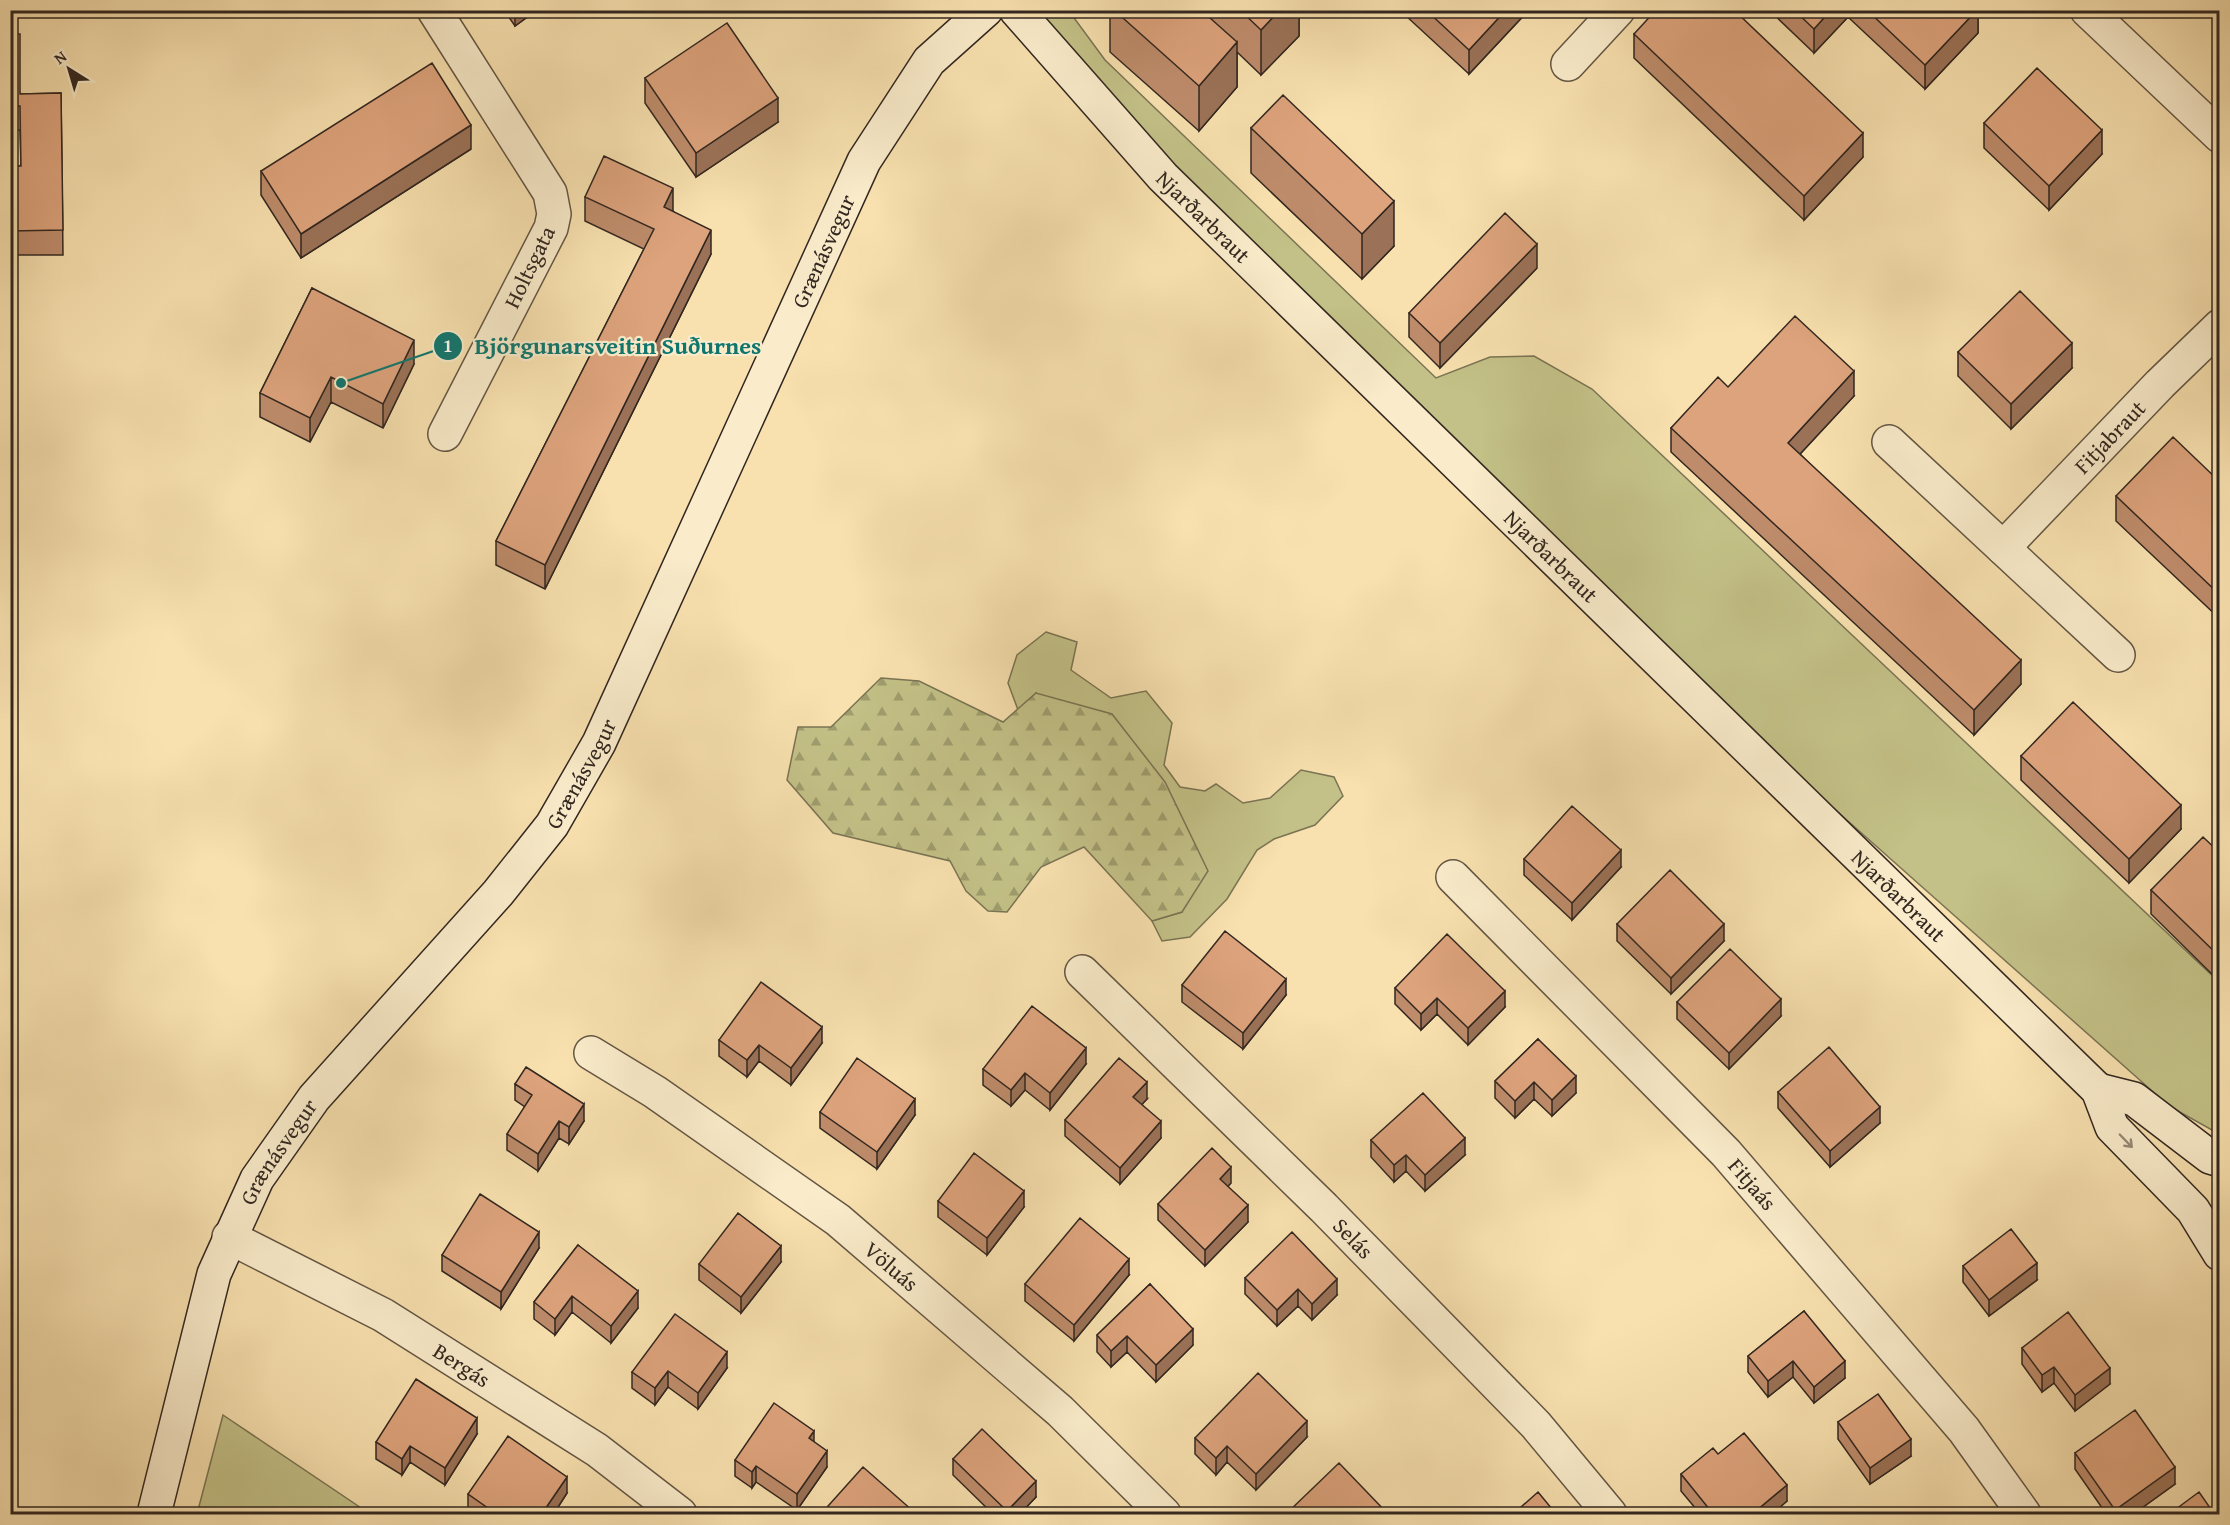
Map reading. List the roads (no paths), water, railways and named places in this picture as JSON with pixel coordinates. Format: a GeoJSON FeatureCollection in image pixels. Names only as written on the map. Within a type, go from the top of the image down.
{"type":"FeatureCollection","features":[{"type":"Feature","properties":{"kind":"street","name":"Holtsgata"},"geometry":{"type":"LineString","coordinates":[[434,10],[550,193],[554,214],[551,228],[445,434]]}},
{"type":"Feature","properties":{"kind":"street","name":"Grænásvegur"},"geometry":{"type":"LineString","coordinates":[[154,1515],[199,1326],[229,1237],[257,1179],[314,1098],[498,893],[552,825],[599,743],[864,161],[929,61],[986,10]]}},
{"type":"Feature","properties":{"kind":"street","name":"Njarðarbraut"},"geometry":{"type":"LineString","coordinates":[[1016,10],[1171,186],[2098,1090],[2112,1127],[2193,1210],[2219,1254]]}},
{"type":"Feature","properties":{"kind":"street"},"geometry":{"type":"LineString","coordinates":[[1568,64],[1618,10]]}},
{"type":"Feature","properties":{"kind":"street"},"geometry":{"type":"LineString","coordinates":[[2087,10],[2220,136]]}},
{"type":"Feature","properties":{"kind":"street","name":"Fitjabraut"},"geometry":{"type":"LineString","coordinates":[[2003,548],[2160,384],[2220,326]]}},
{"type":"Feature","properties":{"kind":"street"},"geometry":{"type":"LineString","coordinates":[[1889,442],[2118,655]]}},
{"type":"Feature","properties":{"kind":"street","name":"Fitjaás"},"geometry":{"type":"LineString","coordinates":[[1453,877],[1726,1153],[1964,1430],[2024,1515]]}},
{"type":"Feature","properties":{"kind":"street","name":"Selás"},"geometry":{"type":"LineString","coordinates":[[1082,972],[1324,1208],[1536,1425],[1610,1515]]}},
{"type":"Feature","properties":{"kind":"street","name":"Völuás"},"geometry":{"type":"LineString","coordinates":[[591,1053],[655,1092],[838,1220],[1060,1411],[1164,1515]]}},
{"type":"Feature","properties":{"kind":"street"},"geometry":{"type":"LineString","coordinates":[[2098,1090],[2134,1099],[2210,1158],[2220,1160]]}},
{"type":"Feature","properties":{"kind":"street","name":"Bergás"},"geometry":{"type":"LineString","coordinates":[[229,1237],[383,1315],[597,1450],[680,1515]]}},
{"type":"Feature","properties":{"kind":"street","name":"Njarðarbraut"},"geometry":{"type":"LineString","coordinates":[[2219,1254],[2220,1241]]}},
{"type":"Feature","properties":{"kind":"place","name":"Björgunarsveitin Suðurnes"},"geometry":{"type":"Point","coordinates":[341,383]}}]}
